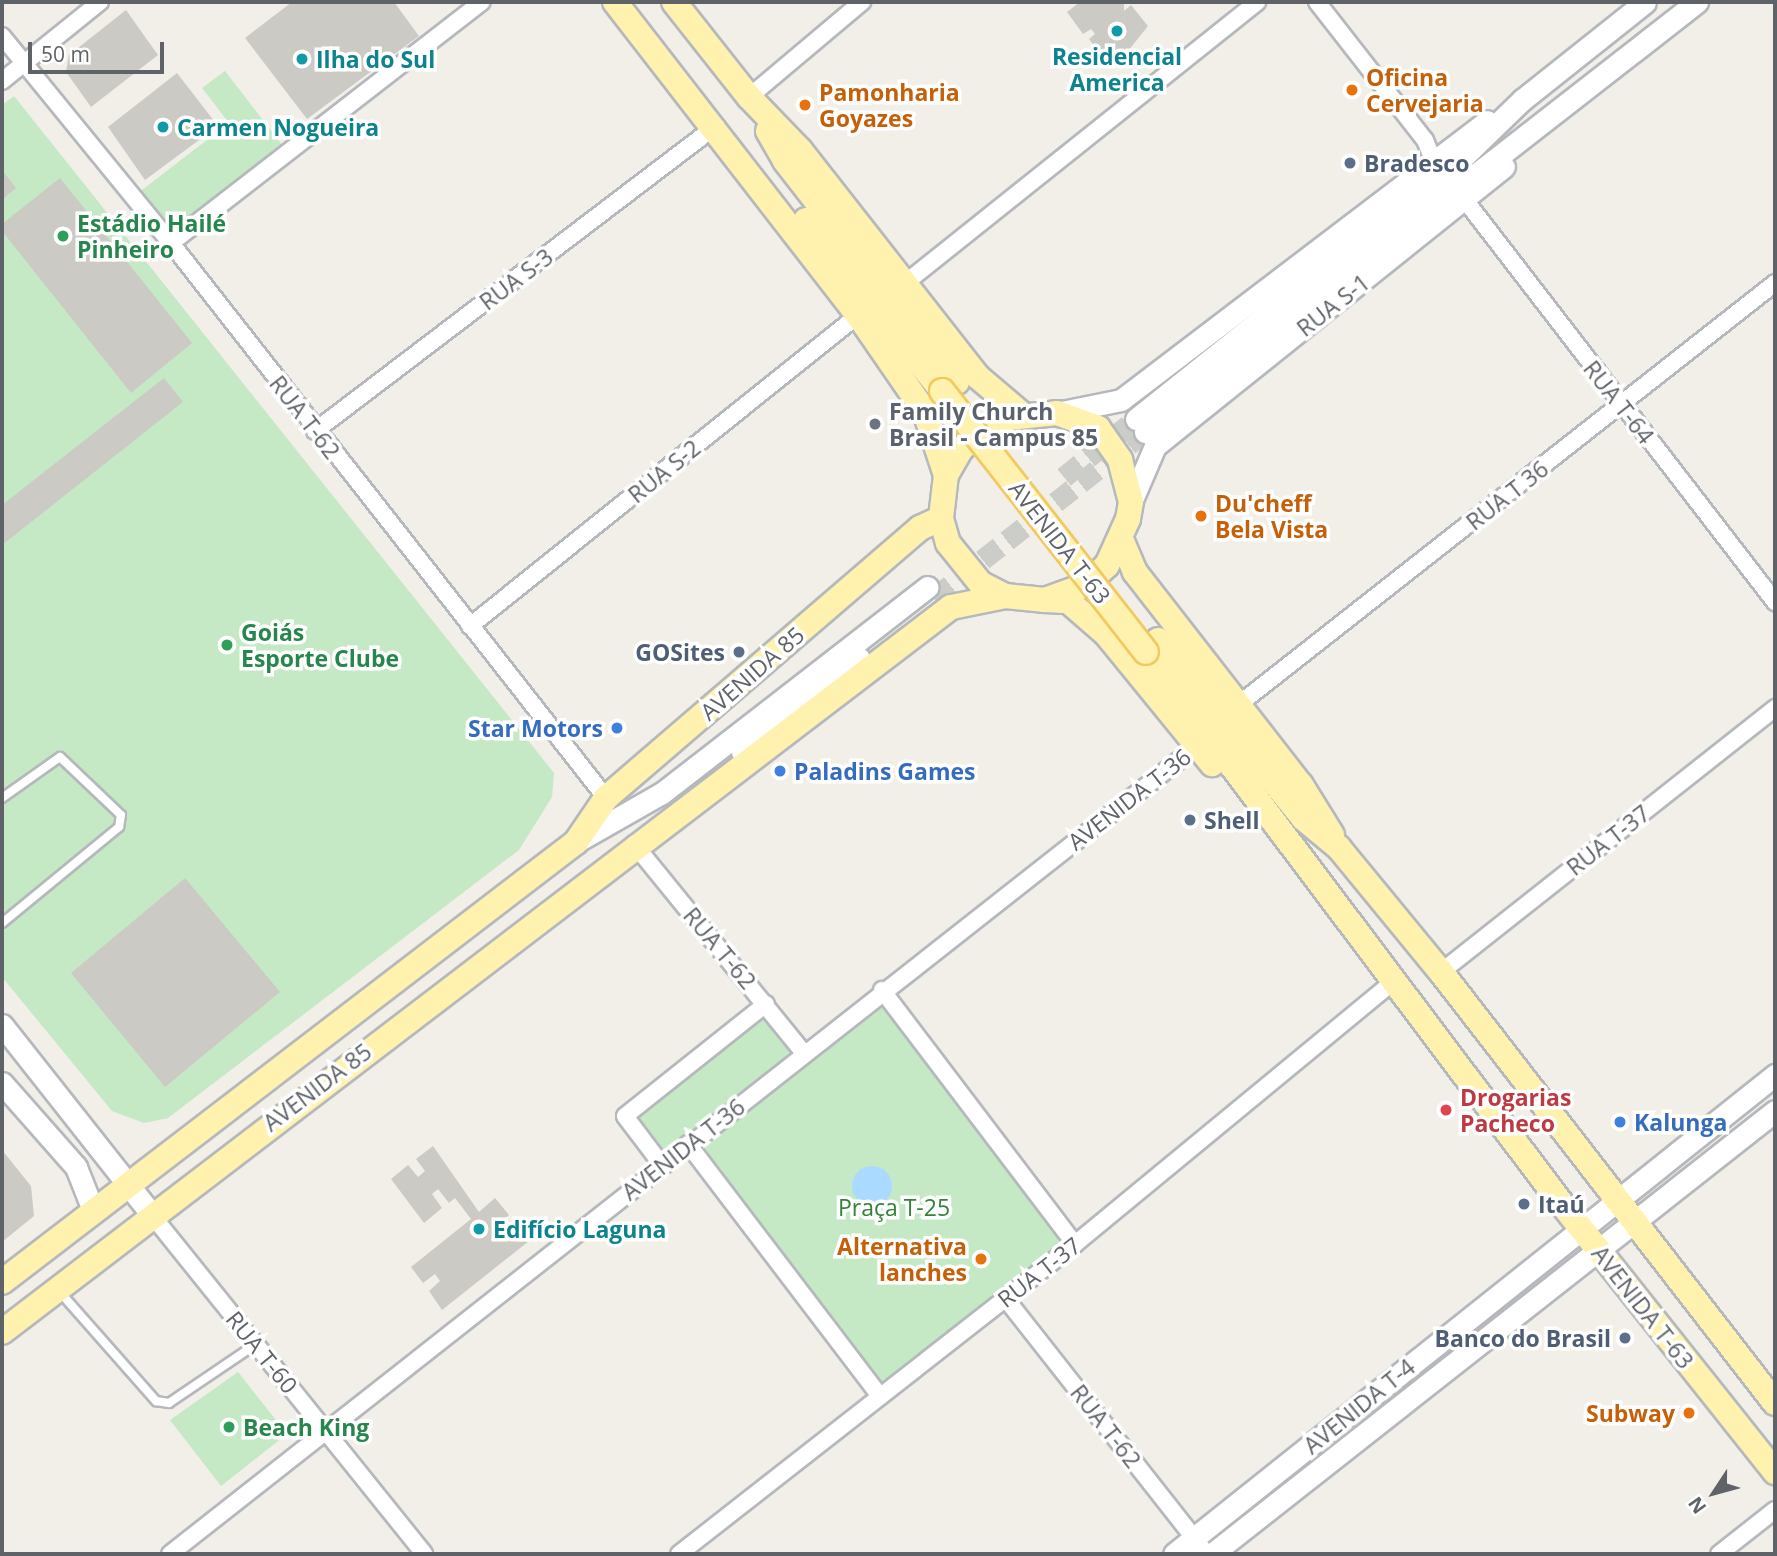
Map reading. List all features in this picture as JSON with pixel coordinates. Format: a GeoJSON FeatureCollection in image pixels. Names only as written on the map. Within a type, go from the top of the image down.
{"type":"FeatureCollection","features":[{"type":"Feature","properties":{"kind":"main road","name":"AVENIDA T-63"},"geometry":{"type":"LineString","coordinates":[[615,2],[716,126],[926,412],[946,475]]}},
{"type":"Feature","properties":{"kind":"main road","name":"AVENIDA T-63"},"geometry":{"type":"LineString","coordinates":[[674,2],[749,97],[800,150],[978,377],[1023,415]]}},
{"type":"Feature","properties":{"kind":"main road","name":"RUA S-1"},"geometry":{"type":"LineString","coordinates":[[1057,413],[1121,400],[1433,160],[1522,100],[1645,2]]}},
{"type":"Feature","properties":{"kind":"main road","name":"RUA S-1"},"geometry":{"type":"LineString","coordinates":[[1131,502],[1154,446],[1465,200],[1553,118],[1696,2]]}},
{"type":"Feature","properties":{"kind":"main road","name":"AVENIDA T-63"},"geometry":{"type":"LineString","coordinates":[[749,97],[785,161],[949,387]]}},
{"type":"Feature","properties":{"kind":"main road","name":"RUA S-1"},"geometry":{"type":"LineString","coordinates":[[1522,100],[1459,161],[1140,426],[1454,187],[1553,118]]}},
{"type":"Feature","properties":{"kind":"main road","name":"AVENIDA T-63"},"geometry":{"type":"LineString","coordinates":[[716,126],[758,160],[949,387],[1152,646],[1302,853],[1334,907]]}},
{"type":"Feature","properties":{"kind":"main road"},"geometry":{"type":"LineString","coordinates":[[1057,413],[1098,428],[1120,460],[1131,502],[1121,539],[1107,565],[1086,585],[1045,600],[1005,596],[962,566],[941,518],[946,475],[961,449],[982,430],[1023,415],[1057,413]]}},
{"type":"Feature","properties":{"kind":"main road","name":"AVENIDA 85"},"geometry":{"type":"LineString","coordinates":[[576,842],[606,798],[920,528],[941,518]]}},
{"type":"Feature","properties":{"kind":"main road","name":"AVENIDA T-63"},"geometry":{"type":"LineString","coordinates":[[1121,539],[1135,572],[1301,785],[1339,848],[1441,972],[1633,1224],[1775,1403]]}},
{"type":"Feature","properties":{"kind":"main road","name":"AVENIDA 85"},"geometry":{"type":"LineString","coordinates":[[2,1282],[126,1182],[576,842],[662,793],[931,592],[634,844],[151,1214],[2,1332]]}},
{"type":"Feature","properties":{"kind":"main road","name":"AVENIDA 85"},"geometry":{"type":"LineString","coordinates":[[634,844],[680,818],[951,607],[1005,596]]}},
{"type":"Feature","properties":{"kind":"main road","name":"AVENIDA T-63"},"geometry":{"type":"LineString","coordinates":[[1045,600],[1068,601],[1080,608],[1197,746],[1290,862],[1334,907],[1581,1228],[1775,1472]]}},
{"type":"Feature","properties":{"kind":"main road","name":"AVENIDA T-63"},"geometry":{"type":"LineString","coordinates":[[1152,646],[1303,818],[1339,848]]}},
{"type":"Feature","properties":{"kind":"main road","name":"RUA T-60"},"geometry":{"type":"LineString","coordinates":[[2,1025],[151,1214]]}},
{"type":"Feature","properties":{"kind":"main road","name":"AVENIDA T-4"},"geometry":{"type":"LineString","coordinates":[[1204,1549],[1581,1228],[1775,1075]]}},
{"type":"Feature","properties":{"kind":"main road"},"geometry":{"type":"LineString","coordinates":[[2,1083],[76,1167],[93,1210]]}},
{"type":"Feature","properties":{"kind":"main road","name":"AVENIDA T-4"},"geometry":{"type":"LineString","coordinates":[[1174,1554],[1204,1549],[1600,1252],[1775,1111]]}},
{"type":"Feature","properties":{"kind":"street"},"geometry":{"type":"LineString","coordinates":[[2,81],[100,2]]}},
{"type":"Feature","properties":{"kind":"street"},"geometry":{"type":"LineString","coordinates":[[171,243],[482,2]]}},
{"type":"Feature","properties":{"kind":"street"},"geometry":{"type":"LineString","coordinates":[[749,97],[862,2]]}},
{"type":"Feature","properties":{"kind":"street"},"geometry":{"type":"LineString","coordinates":[[904,284],[1257,2]]}},
{"type":"Feature","properties":{"kind":"street"},"geometry":{"type":"LineString","coordinates":[[1317,2],[1425,140],[1433,160]]}},
{"type":"Feature","properties":{"kind":"street","name":"RUA T-62"},"geometry":{"type":"LineString","coordinates":[[2,36],[171,243],[315,431],[606,798]]}},
{"type":"Feature","properties":{"kind":"street","name":"RUA S-3"},"geometry":{"type":"LineString","coordinates":[[315,431],[716,126]]}},
{"type":"Feature","properties":{"kind":"street","name":"RUA T-64"},"geometry":{"type":"LineString","coordinates":[[1465,200],[1620,406],[1775,602]]}},
{"type":"Feature","properties":{"kind":"street","name":"RUA T 36"},"geometry":{"type":"LineString","coordinates":[[1238,705],[1775,283]]}},
{"type":"Feature","properties":{"kind":"street","name":"RUA S-2"},"geometry":{"type":"LineString","coordinates":[[470,626],[858,316]]}},
{"type":"Feature","properties":{"kind":"street","name":"RUA T-37"},"geometry":{"type":"LineString","coordinates":[[1441,972],[1775,708]]}},
{"type":"Feature","properties":{"kind":"street","name":"AVENIDA T-36"},"geometry":{"type":"LineString","coordinates":[[170,1554],[882,990],[1197,746]]}},
{"type":"Feature","properties":{"kind":"street","name":"RUA T-62"},"geometry":{"type":"LineString","coordinates":[[634,844],[804,1053]]}},
{"type":"Feature","properties":{"kind":"street","name":"RUA T-37"},"geometry":{"type":"LineString","coordinates":[[679,1554],[1075,1244],[1393,982]]}},
{"type":"Feature","properties":{"kind":"street"},"geometry":{"type":"LineString","coordinates":[[882,990],[1075,1244]]}},
{"type":"Feature","properties":{"kind":"street"},"geometry":{"type":"LineString","coordinates":[[662,1165],[625,1116],[766,1004]]}},
{"type":"Feature","properties":{"kind":"street"},"geometry":{"type":"LineString","coordinates":[[688,1144],[880,1396]]}},
{"type":"Feature","properties":{"kind":"street","name":"RUA T-60"},"geometry":{"type":"LineString","coordinates":[[151,1214],[424,1554]]}},
{"type":"Feature","properties":{"kind":"street","name":"RUA T-62"},"geometry":{"type":"LineString","coordinates":[[1006,1298],[1204,1549]]}},
{"type":"Feature","properties":{"kind":"street"},"geometry":{"type":"LineString","coordinates":[[1718,1554],[1775,1510]]}},
{"type":"Feature","properties":{"kind":"lane"},"geometry":{"type":"LineString","coordinates":[[2,798],[60,757],[121,815],[120,827],[2,923]]}},
{"type":"Feature","properties":{"kind":"lane"},"geometry":{"type":"LineString","coordinates":[[57,1289],[156,1401],[169,1403],[256,1344]]}},
{"type":"Feature","properties":{"kind":"green space"},"geometry":{"type":"Polygon","coordinates":[[[225,71],[283,146],[169,231],[138,193],[229,123],[202,88],[225,71]]]}},
{"type":"Feature","properties":{"kind":"green space","name":"Goiás Esporte Clube"},"geometry":{"type":"Polygon","coordinates":[[[14,96],[554,773],[552,797],[519,850],[168,1118],[144,1123],[112,1111],[2,977],[2,105],[14,96]]]}},
{"type":"Feature","properties":{"kind":"green space","name":"Praça T-25"},"geometry":{"type":"Polygon","coordinates":[[[881,994],[1071,1243],[881,1394],[697,1145],[881,994]]]}},
{"type":"Feature","properties":{"kind":"green space"},"geometry":{"type":"Polygon","coordinates":[[[764,1015],[794,1052],[663,1154],[634,1117],[764,1015]]]}},
{"type":"Feature","properties":{"kind":"green space","name":"Beach King"},"geometry":{"type":"Polygon","coordinates":[[[238,1372],[287,1434],[221,1486],[170,1420],[238,1372]]]}},
{"type":"Feature","properties":{"kind":"water"},"geometry":{"type":"Polygon","coordinates":[[[872,1166],[886,1172],[892,1186],[886,1200],[872,1206],[858,1200],[852,1186],[858,1172],[872,1166]]]}},
{"type":"Feature","properties":{"kind":"building"},"geometry":{"type":"Polygon","coordinates":[[[292,2],[394,2],[419,36],[307,119],[245,38],[292,2]]]}},
{"type":"Feature","properties":{"kind":"building","name":"Residencial America"},"geometry":{"type":"Polygon","coordinates":[[[1080,2],[1124,2],[1124,11],[1131,5],[1148,26],[1128,51],[1116,50],[1104,59],[1089,39],[1095,34],[1091,29],[1083,34],[1067,12],[1080,2]]]}},
{"type":"Feature","properties":{"kind":"building"},"geometry":{"type":"Polygon","coordinates":[[[126,10],[158,55],[91,107],[66,72],[69,55],[126,10]]]}},
{"type":"Feature","properties":{"kind":"building","name":"Carmen Nogueira"},"geometry":{"type":"Polygon","coordinates":[[[177,73],[218,126],[145,180],[108,127],[177,73]]]}},
{"type":"Feature","properties":{"kind":"building"},"geometry":{"type":"Polygon","coordinates":[[[2,170],[16,188],[2,200],[2,170]]]}},
{"type":"Feature","properties":{"kind":"building"},"geometry":{"type":"Polygon","coordinates":[[[60,178],[192,343],[131,393],[2,231],[2,224],[60,178]]]}},
{"type":"Feature","properties":{"kind":"building"},"geometry":{"type":"Polygon","coordinates":[[[164,378],[183,402],[2,545],[2,505],[164,378]]]}},
{"type":"Feature","properties":{"kind":"building"},"geometry":{"type":"Polygon","coordinates":[[[185,878],[280,992],[165,1087],[71,973],[185,878]]]}},
{"type":"Feature","properties":{"kind":"building","name":"Edifício Laguna"},"geometry":{"type":"Polygon","coordinates":[[[433,1146],[479,1212],[495,1198],[509,1215],[497,1225],[503,1233],[515,1222],[529,1241],[442,1310],[429,1291],[440,1281],[435,1274],[423,1283],[411,1267],[471,1219],[455,1198],[449,1203],[438,1189],[432,1194],[442,1208],[424,1223],[391,1179],[408,1165],[418,1177],[425,1171],[416,1159],[433,1146]]]}},
{"type":"Feature","properties":{"kind":"building"},"geometry":{"type":"Polygon","coordinates":[[[2,1150],[31,1186],[34,1216],[2,1242],[2,1150]]]}},
{"type":"Feature","properties":{"kind":"tunnel"},"geometry":{"type":"LineString","coordinates":[[1064,477],[1136,419]]}},
{"type":"Feature","properties":{"kind":"tunnel"},"geometry":{"type":"LineString","coordinates":[[934,598],[1145,432]]}},
{"type":"Feature","properties":{"kind":"place","name":"Residencial America"},"geometry":{"type":"Point","coordinates":[1117,31]}},
{"type":"Feature","properties":{"kind":"place","name":"Ilha do Sul"},"geometry":{"type":"Point","coordinates":[302,59]}},
{"type":"Feature","properties":{"kind":"place","name":"Oficina Cervejaria"},"geometry":{"type":"Point","coordinates":[1352,90]}},
{"type":"Feature","properties":{"kind":"place","name":"Pamonharia Goyazes"},"geometry":{"type":"Point","coordinates":[805,105]}},
{"type":"Feature","properties":{"kind":"place","name":"Carmen Nogueira"},"geometry":{"type":"Point","coordinates":[163,127]}},
{"type":"Feature","properties":{"kind":"place","name":"Bradesco"},"geometry":{"type":"Point","coordinates":[1350,163]}},
{"type":"Feature","properties":{"kind":"place","name":"Estádio Hailé Pinheiro"},"geometry":{"type":"Point","coordinates":[63,236]}},
{"type":"Feature","properties":{"kind":"place","name":"Family Church Brasil - Campus 85"},"geometry":{"type":"Point","coordinates":[875,424]}},
{"type":"Feature","properties":{"kind":"place","name":"Du'cheff Bela Vista"},"geometry":{"type":"Point","coordinates":[1201,516]}},
{"type":"Feature","properties":{"kind":"place","name":"Goiás Esporte Clube"},"geometry":{"type":"Point","coordinates":[227,645]}},
{"type":"Feature","properties":{"kind":"place","name":"GOSites"},"geometry":{"type":"Point","coordinates":[739,652]}},
{"type":"Feature","properties":{"kind":"place","name":"Star Motors"},"geometry":{"type":"Point","coordinates":[617,728]}},
{"type":"Feature","properties":{"kind":"place","name":"Paladins Games"},"geometry":{"type":"Point","coordinates":[780,771]}},
{"type":"Feature","properties":{"kind":"place","name":"Shell"},"geometry":{"type":"Point","coordinates":[1190,820]}},
{"type":"Feature","properties":{"kind":"place","name":"Drogarias Pacheco"},"geometry":{"type":"Point","coordinates":[1446,1110]}},
{"type":"Feature","properties":{"kind":"place","name":"Kalunga"},"geometry":{"type":"Point","coordinates":[1620,1122]}},
{"type":"Feature","properties":{"kind":"place","name":"Itaú"},"geometry":{"type":"Point","coordinates":[1524,1204]}},
{"type":"Feature","properties":{"kind":"place","name":"Edifício Laguna"},"geometry":{"type":"Point","coordinates":[479,1229]}},
{"type":"Feature","properties":{"kind":"place","name":"Alternativa lanches"},"geometry":{"type":"Point","coordinates":[981,1259]}},
{"type":"Feature","properties":{"kind":"place","name":"Banco do Brasil"},"geometry":{"type":"Point","coordinates":[1625,1338]}},
{"type":"Feature","properties":{"kind":"place","name":"Subway"},"geometry":{"type":"Point","coordinates":[1689,1413]}},
{"type":"Feature","properties":{"kind":"place","name":"Beach King"},"geometry":{"type":"Point","coordinates":[229,1427]}}]}
